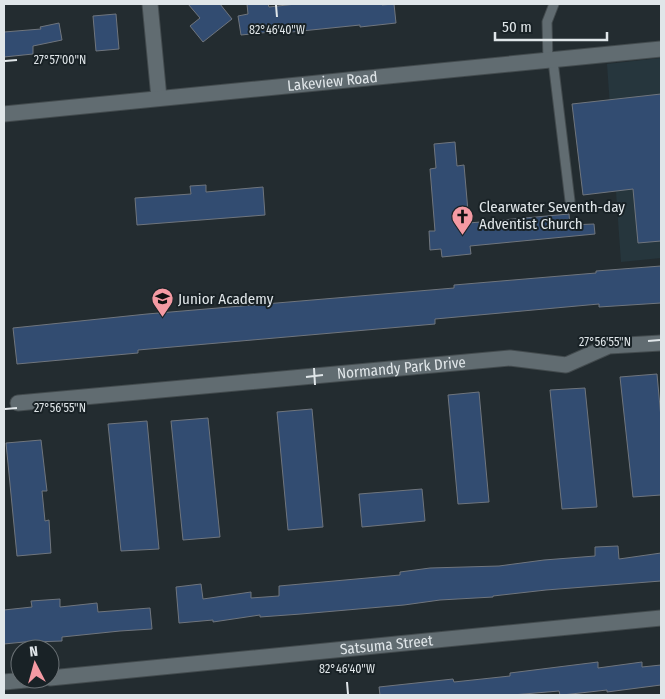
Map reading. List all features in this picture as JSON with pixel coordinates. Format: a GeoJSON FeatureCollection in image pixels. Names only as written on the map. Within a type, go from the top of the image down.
{"type":"FeatureCollection","features":[{"type":"Feature","properties":{"kind":"street"},"geometry":{"type":"LineString","coordinates":[[150,4],[159,98]]}},
{"type":"Feature","properties":{"kind":"street","name":"Lakeview Road"},"geometry":{"type":"LineString","coordinates":[[4,114],[661,49]]}},
{"type":"Feature","properties":{"kind":"street","name":"Normandy Park Drive"},"geometry":{"type":"LineString","coordinates":[[18,403],[510,358],[566,365],[609,346],[661,343]]}},
{"type":"Feature","properties":{"kind":"street","name":"Satsuma Street"},"geometry":{"type":"LineString","coordinates":[[60,677],[661,618]]}},
{"type":"Feature","properties":{"kind":"lane"},"geometry":{"type":"LineString","coordinates":[[554,4],[546,22],[570,202]]}},
{"type":"Feature","properties":{"kind":"shaded area"},"geometry":{"type":"Polygon","coordinates":[[[661,58],[661,258],[621,262],[607,64],[661,58]]]}},
{"type":"Feature","properties":{"kind":"building"},"geometry":{"type":"Polygon","coordinates":[[[188,4],[220,4],[232,19],[203,42],[190,26],[200,18],[188,4]]]}},
{"type":"Feature","properties":{"kind":"building"},"geometry":{"type":"Polygon","coordinates":[[[247,4],[268,4],[269,7],[296,4],[394,4],[396,23],[241,35],[238,16],[248,14],[247,4]]]}},
{"type":"Feature","properties":{"kind":"building"},"geometry":{"type":"Polygon","coordinates":[[[116,14],[119,49],[96,51],[93,16],[116,14]]]}},
{"type":"Feature","properties":{"kind":"building"},"geometry":{"type":"Polygon","coordinates":[[[59,23],[62,40],[33,46],[33,54],[4,57],[4,32],[41,29],[40,27],[59,23]]]}},
{"type":"Feature","properties":{"kind":"building"},"geometry":{"type":"Polygon","coordinates":[[[661,94],[661,241],[638,243],[633,189],[583,195],[572,104],[661,94]]]}},
{"type":"Feature","properties":{"kind":"building"},"geometry":{"type":"Polygon","coordinates":[[[455,142],[457,166],[464,165],[469,223],[569,214],[570,225],[594,224],[595,234],[470,246],[471,254],[442,257],[441,249],[430,250],[429,231],[435,231],[430,169],[436,168],[434,144],[455,142]]]}},
{"type":"Feature","properties":{"kind":"building"},"geometry":{"type":"Polygon","coordinates":[[[206,185],[206,192],[263,187],[265,215],[137,225],[135,198],[191,194],[190,186],[206,185]]]}},
{"type":"Feature","properties":{"kind":"building"},"geometry":{"type":"Polygon","coordinates":[[[661,266],[661,303],[599,307],[599,304],[435,319],[435,324],[138,350],[138,353],[17,364],[13,328],[147,314],[454,288],[454,285],[661,266]]]}},
{"type":"Feature","properties":{"kind":"building"},"geometry":{"type":"Polygon","coordinates":[[[657,374],[661,418],[661,495],[633,497],[620,377],[657,374]]]}},
{"type":"Feature","properties":{"kind":"building"},"geometry":{"type":"Polygon","coordinates":[[[585,388],[597,507],[562,509],[550,390],[585,388]]]}},
{"type":"Feature","properties":{"kind":"building"},"geometry":{"type":"Polygon","coordinates":[[[479,392],[489,502],[458,504],[448,395],[479,392]]]}},
{"type":"Feature","properties":{"kind":"building"},"geometry":{"type":"Polygon","coordinates":[[[312,409],[323,527],[288,530],[277,412],[312,409]]]}},
{"type":"Feature","properties":{"kind":"building"},"geometry":{"type":"Polygon","coordinates":[[[208,418],[220,537],[183,540],[171,421],[208,418]]]}},
{"type":"Feature","properties":{"kind":"building"},"geometry":{"type":"Polygon","coordinates":[[[147,421],[159,549],[121,551],[108,424],[147,421]]]}},
{"type":"Feature","properties":{"kind":"building"},"geometry":{"type":"Polygon","coordinates":[[[41,440],[47,491],[42,491],[45,521],[49,520],[51,553],[17,556],[6,443],[41,440]]]}},
{"type":"Feature","properties":{"kind":"building"},"geometry":{"type":"Polygon","coordinates":[[[422,489],[425,521],[362,527],[359,494],[422,489]]]}},
{"type":"Feature","properties":{"kind":"building"},"geometry":{"type":"Polygon","coordinates":[[[618,546],[619,559],[661,553],[661,581],[546,590],[493,597],[440,600],[301,614],[260,617],[260,615],[213,622],[213,620],[179,623],[176,587],[201,584],[203,599],[251,592],[251,598],[279,596],[279,586],[400,575],[400,572],[430,568],[499,566],[595,556],[595,547],[618,546]]]}},
{"type":"Feature","properties":{"kind":"building"},"geometry":{"type":"Polygon","coordinates":[[[60,599],[60,607],[97,603],[98,612],[150,608],[152,629],[62,637],[62,641],[60,639],[10,639],[10,643],[4,644],[4,610],[32,607],[31,601],[60,599]]]}},
{"type":"Feature","properties":{"kind":"building"},"geometry":{"type":"Polygon","coordinates":[[[598,662],[598,668],[642,662],[642,667],[661,665],[661,685],[607,692],[607,690],[562,695],[560,695],[559,691],[512,695],[380,695],[379,687],[453,679],[454,682],[510,676],[510,673],[598,662]]]}},
{"type":"Feature","properties":{"kind":"place","name":"Clearwater Seventh-day Adventist Church"},"geometry":{"type":"Point","coordinates":[463,235]}},
{"type":"Feature","properties":{"kind":"place","name":"Junior Academy"},"geometry":{"type":"Point","coordinates":[162,318]}}]}
